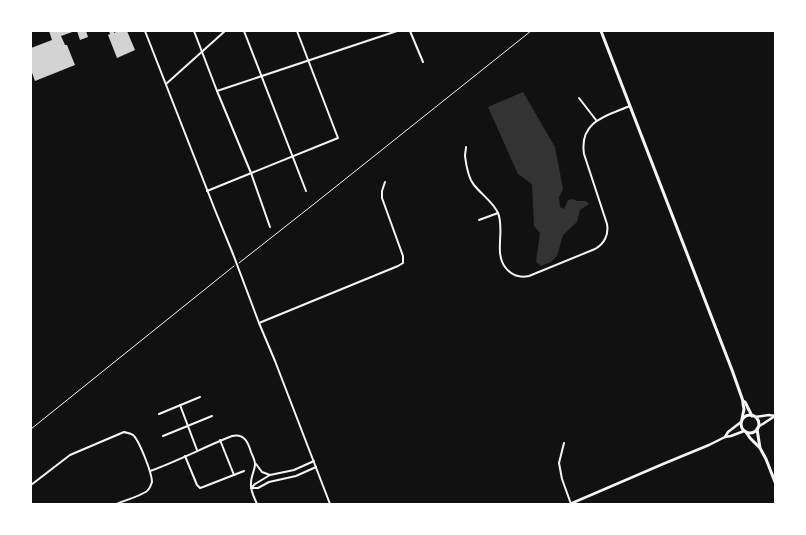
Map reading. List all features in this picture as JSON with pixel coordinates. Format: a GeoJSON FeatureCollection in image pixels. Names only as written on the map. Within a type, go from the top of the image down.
{"type":"FeatureCollection","features":[{"type":"Feature","properties":{"kind":"main road"},"geometry":{"type":"LineString","coordinates":[[601,31],[743,401],[742,404],[744,409],[741,425],[750,438],[760,448],[775,482]]}},
{"type":"Feature","properties":{"kind":"main road"},"geometry":{"type":"LineString","coordinates":[[743,401],[758,421],[757,428],[760,448]]}},
{"type":"Feature","properties":{"kind":"main road"},"geometry":{"type":"LineString","coordinates":[[742,421],[747,416],[753,416]]}},
{"type":"Feature","properties":{"kind":"main road"},"geometry":{"type":"LineString","coordinates":[[745,431],[752,433],[757,428]]}},
{"type":"Feature","properties":{"kind":"street"},"geometry":{"type":"LineString","coordinates":[[145,31],[330,504]]}},
{"type":"Feature","properties":{"kind":"street"},"geometry":{"type":"LineString","coordinates":[[194,31],[251,173],[270,227]]}},
{"type":"Feature","properties":{"kind":"street"},"geometry":{"type":"LineString","coordinates":[[166,84],[225,31]]}},
{"type":"Feature","properties":{"kind":"street"},"geometry":{"type":"LineString","coordinates":[[244,31],[306,191]]}},
{"type":"Feature","properties":{"kind":"street"},"geometry":{"type":"LineString","coordinates":[[207,191],[338,138],[297,31]]}},
{"type":"Feature","properties":{"kind":"street"},"geometry":{"type":"LineString","coordinates":[[217,91],[397,31]]}},
{"type":"Feature","properties":{"kind":"street"},"geometry":{"type":"LineString","coordinates":[[410,31],[423,62]]}},
{"type":"Feature","properties":{"kind":"street"},"geometry":{"type":"LineString","coordinates":[[579,98],[596,120]]}},
{"type":"Feature","properties":{"kind":"street"},"geometry":{"type":"LineString","coordinates":[[466,147],[465,156],[471,180],[493,204],[498,213],[501,226],[500,250],[502,262],[509,272],[517,276],[526,277],[595,249],[604,241],[608,230],[608,224],[584,154],[583,144],[590,126],[596,120],[630,106]]}},
{"type":"Feature","properties":{"kind":"street"},"geometry":{"type":"LineString","coordinates":[[259,323],[398,266],[403,262],[403,256],[382,198],[382,191],[385,182]]}},
{"type":"Feature","properties":{"kind":"street"},"geometry":{"type":"LineString","coordinates":[[479,220],[498,213]]}},
{"type":"Feature","properties":{"kind":"street"},"geometry":{"type":"LineString","coordinates":[[159,414],[200,397]]}},
{"type":"Feature","properties":{"kind":"street"},"geometry":{"type":"LineString","coordinates":[[180,406],[197,450]]}},
{"type":"Feature","properties":{"kind":"street"},"geometry":{"type":"LineString","coordinates":[[163,436],[212,416]]}},
{"type":"Feature","properties":{"kind":"street"},"geometry":{"type":"LineString","coordinates":[[753,416],[775,416]]}},
{"type":"Feature","properties":{"kind":"street"},"geometry":{"type":"LineString","coordinates":[[757,428],[775,416]]}},
{"type":"Feature","properties":{"kind":"street"},"geometry":{"type":"LineString","coordinates":[[724,437],[742,421]]}},
{"type":"Feature","properties":{"kind":"street"},"geometry":{"type":"LineString","coordinates":[[564,443],[559,463],[562,478],[571,504],[709,445],[724,437],[745,431]]}},
{"type":"Feature","properties":{"kind":"street"},"geometry":{"type":"LineString","coordinates":[[31,485],[70,455],[124,432],[130,433],[138,442],[150,471],[152,481],[147,492],[116,504]]}},
{"type":"Feature","properties":{"kind":"street"},"geometry":{"type":"LineString","coordinates":[[150,471],[169,464],[220,440],[240,435],[245,438],[255,463],[262,472],[270,475]]}},
{"type":"Feature","properties":{"kind":"street"},"geometry":{"type":"LineString","coordinates":[[220,440],[234,475]]}},
{"type":"Feature","properties":{"kind":"street"},"geometry":{"type":"LineString","coordinates":[[185,456],[200,488],[244,471]]}},
{"type":"Feature","properties":{"kind":"street"},"geometry":{"type":"LineString","coordinates":[[251,488],[270,475],[294,470],[314,461]]}},
{"type":"Feature","properties":{"kind":"street"},"geometry":{"type":"LineString","coordinates":[[255,463],[251,488],[257,504]]}},
{"type":"Feature","properties":{"kind":"street"},"geometry":{"type":"LineString","coordinates":[[251,488],[258,488],[269,482],[296,476],[316,467]]}},
{"type":"Feature","properties":{"kind":"path"},"geometry":{"type":"LineString","coordinates":[[31,429],[531,31]]}},
{"type":"Feature","properties":{"kind":"shaded area"},"geometry":{"type":"Polygon","coordinates":[[[523,92],[555,147],[563,189],[559,197],[560,207],[564,209],[568,200],[573,199],[577,201],[586,201],[589,204],[580,210],[577,222],[563,235],[557,256],[551,262],[541,266],[536,262],[540,233],[534,226],[532,184],[518,174],[488,107],[523,92]]]}},
{"type":"Feature","properties":{"kind":"building"},"geometry":{"type":"Polygon","coordinates":[[[49,31],[75,31],[61,36],[65,45],[67,45],[75,65],[35,81],[31,70],[31,48],[52,40],[49,31]]]}},
{"type":"Feature","properties":{"kind":"building"},"geometry":{"type":"Polygon","coordinates":[[[77,31],[86,31],[88,37],[80,40],[77,31]]]}},
{"type":"Feature","properties":{"kind":"building"},"geometry":{"type":"Polygon","coordinates":[[[109,31],[114,31],[114,33],[118,31],[127,31],[135,50],[117,58],[108,35],[110,34],[109,31]]]}}]}
